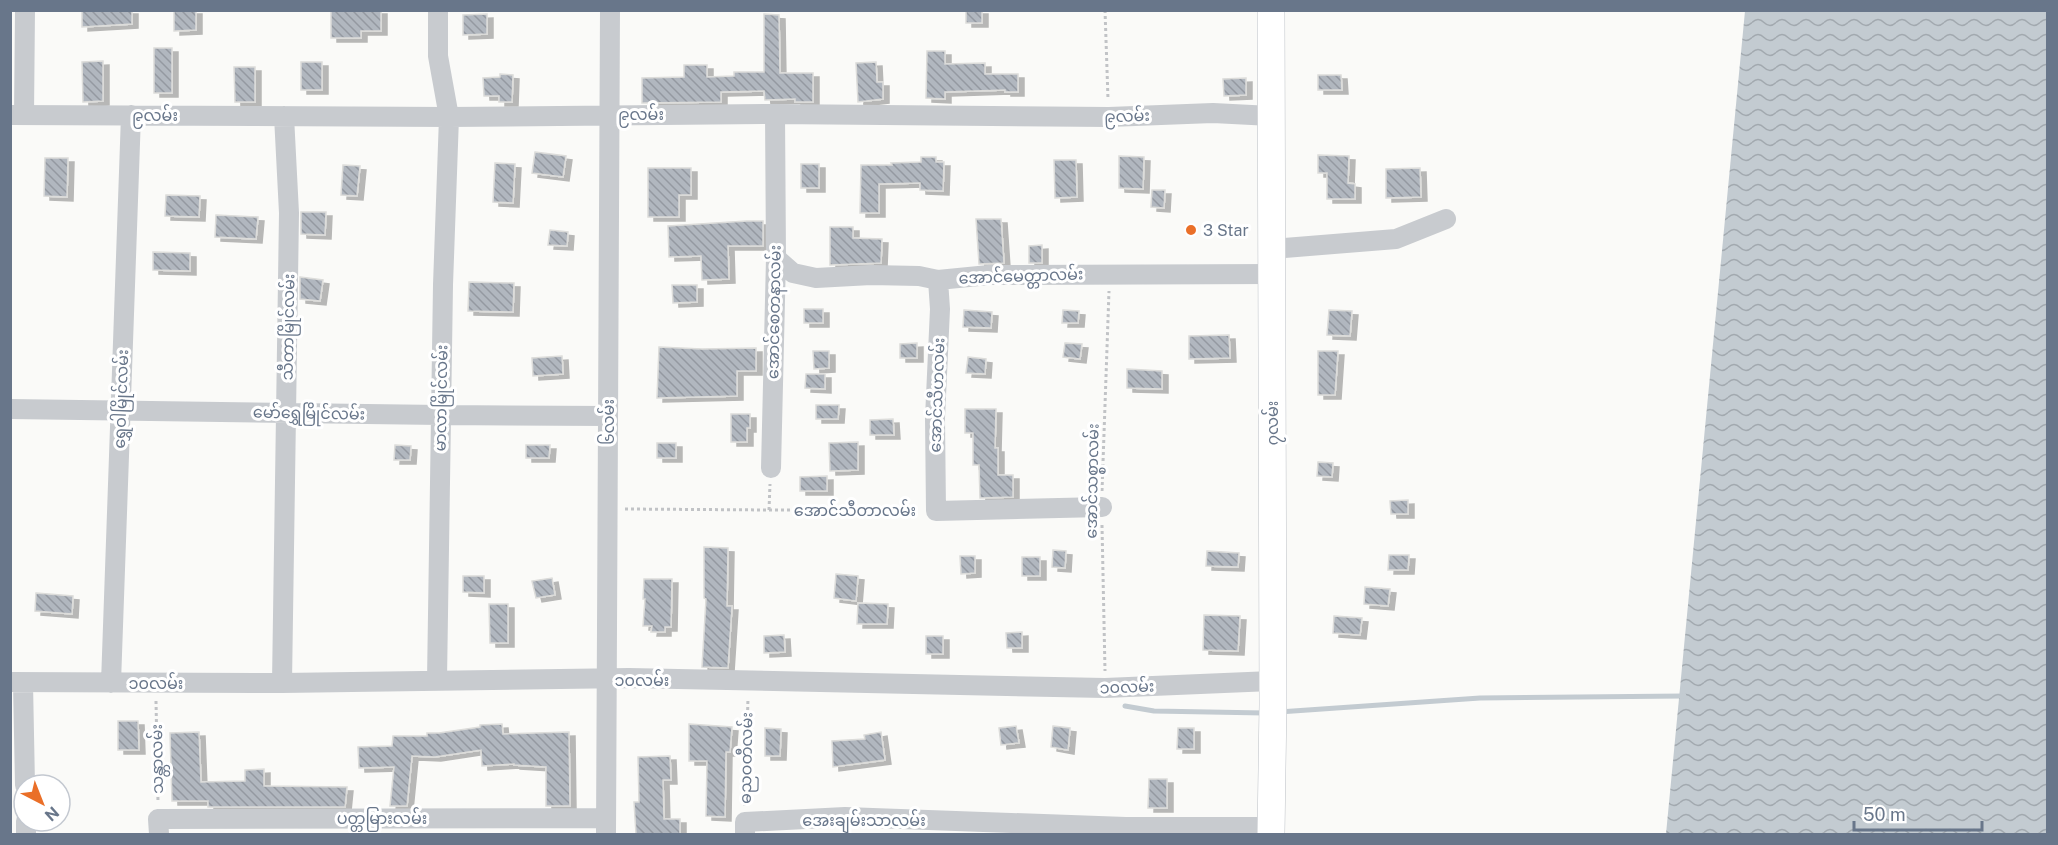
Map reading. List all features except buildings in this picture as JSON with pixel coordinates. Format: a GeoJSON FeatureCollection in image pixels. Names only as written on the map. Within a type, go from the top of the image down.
{"type":"FeatureCollection","features":[{"type":"Feature","properties":{"kind":"street"},"geometry":{"type":"LineString","coordinates":[[17,115],[25,10]]}},
{"type":"Feature","properties":{"kind":"street","name":"မာလာမြိုင်လမ်း"},"geometry":{"type":"LineString","coordinates":[[437,680],[449,117],[438,56],[438,10]]}},
{"type":"Feature","properties":{"kind":"street","name":"၆လမ်း"},"geometry":{"type":"LineString","coordinates":[[606,826],[610,10]]}},
{"type":"Feature","properties":{"kind":"street","name":"၇လမ်း"},"geometry":{"type":"LineString","coordinates":[[1271,10],[1273,261],[1271,831]]}},
{"type":"Feature","properties":{"kind":"street","name":"၉လမ်း"},"geometry":{"type":"LineString","coordinates":[[17,115],[449,117],[775,114],[1108,117],[1213,114],[1271,116]]}},
{"type":"Feature","properties":{"kind":"street","name":"အောင်စေတနာလမ်း"},"geometry":{"type":"LineString","coordinates":[[771,468],[776,258],[775,114]]}},
{"type":"Feature","properties":{"kind":"street","name":"ရွှေဝါမြိုင်လမ်း"},"geometry":{"type":"LineString","coordinates":[[111,683],[131,115]]}},
{"type":"Feature","properties":{"kind":"street","name":"သီတာမြိုင်လမ်း"},"geometry":{"type":"LineString","coordinates":[[282,683],[289,213],[284,116]]}},
{"type":"Feature","properties":{"kind":"street","name":"အောင်မေတ္တာလမ်း"},"geometry":{"type":"LineString","coordinates":[[776,258],[793,273],[816,278],[910,275],[938,279],[990,274],[1109,274],[1273,261],[1396,239],[1446,219]]}},
{"type":"Feature","properties":{"kind":"street","name":"အောင်သီဟလမ်း"},"geometry":{"type":"LineString","coordinates":[[936,511],[935,418],[940,309],[938,279]]}},
{"type":"Feature","properties":{"kind":"street","name":"မော်ရွှေမြိုင်လမ်း"},"geometry":{"type":"LineString","coordinates":[[10,409],[608,416]]}},
{"type":"Feature","properties":{"kind":"street","name":"အောင်သီတာလမ်း"},"geometry":{"type":"LineString","coordinates":[[936,511],[1102,507]]}},
{"type":"Feature","properties":{"kind":"street","name":"၁၀လမ်း"},"geometry":{"type":"LineString","coordinates":[[17,682],[282,683],[628,678],[1273,692]]}},
{"type":"Feature","properties":{"kind":"street"},"geometry":{"type":"LineString","coordinates":[[17,682],[24,773]]}},
{"type":"Feature","properties":{"kind":"street","name":"အေးချမ်းသာလမ်း"},"geometry":{"type":"LineString","coordinates":[[745,828],[844,817],[1001,828],[1271,831]]}},
{"type":"Feature","properties":{"kind":"street","name":"ပတ္တမြားလမ်း"},"geometry":{"type":"LineString","coordinates":[[158,827],[606,826]]}},
{"type":"Feature","properties":{"kind":"path"},"geometry":{"type":"LineString","coordinates":[[1105,10],[1108,117]]}},
{"type":"Feature","properties":{"kind":"path","name":"အောင်သစ္စာလမ်း"},"geometry":{"type":"LineString","coordinates":[[1105,688],[1102,507],[1109,274]]}},
{"type":"Feature","properties":{"kind":"path"},"geometry":{"type":"LineString","coordinates":[[770,510],[771,468]]}},
{"type":"Feature","properties":{"kind":"path","name":"အောင်သီတာလမ်း"},"geometry":{"type":"LineString","coordinates":[[607,508],[936,511]]}},
{"type":"Feature","properties":{"kind":"path","name":"ဓညဝတီလမ်း"},"geometry":{"type":"LineString","coordinates":[[745,828],[748,681]]}},
{"type":"Feature","properties":{"kind":"path","name":"သန္တာလမ်း"},"geometry":{"type":"LineString","coordinates":[[156,683],[158,827]]}},
{"type":"Feature","properties":{"kind":"water"},"geometry":{"type":"Polygon","coordinates":[[[1745,11],[2047,11],[2047,834],[1666,834],[1745,11]]]}},
{"type":"Feature","properties":{"kind":"waterway"},"geometry":{"type":"LineString","coordinates":[[1279,712],[1480,698],[1684,696]]}},
{"type":"Feature","properties":{"kind":"waterway"},"geometry":{"type":"LineString","coordinates":[[1125,706],[1154,711],[1264,713]]}},
{"type":"Feature","properties":{"kind":"place","name":"3 Star"},"geometry":{"type":"Point","coordinates":[1191,230]}}]}
